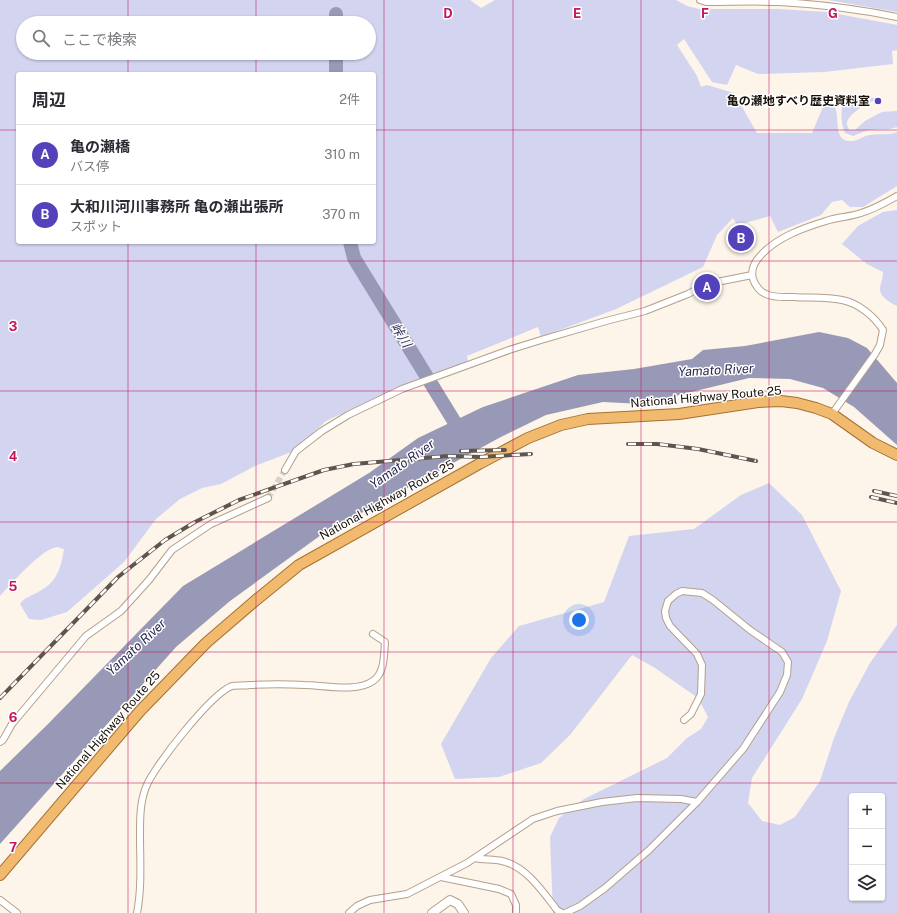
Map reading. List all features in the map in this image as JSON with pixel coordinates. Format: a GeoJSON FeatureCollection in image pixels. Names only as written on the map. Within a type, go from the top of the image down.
{"type":"FeatureCollection","features":[{"type":"Feature","properties":{"kind":"highway","name":"National Highway Route 25"},"geometry":{"type":"LineString","coordinates":[[0,875],[140,711],[211,638],[299,565],[465,471],[528,438],[561,425],[588,418],[679,414],[758,402],[781,401],[834,410],[873,443],[897,455]]}},
{"type":"Feature","properties":{"kind":"street"},"geometry":{"type":"LineString","coordinates":[[700,0],[706,2],[777,2],[808,4],[897,16]]}},
{"type":"Feature","properties":{"kind":"street"},"geometry":{"type":"LineString","coordinates":[[834,410],[875,354],[883,337],[883,330],[878,321],[857,305],[843,300],[780,297],[766,294],[758,288],[752,274],[753,265],[771,244],[789,234],[826,221],[860,214],[880,206],[897,196]]}},
{"type":"Feature","properties":{"kind":"street"},"geometry":{"type":"LineString","coordinates":[[285,470],[296,451],[322,431],[348,415],[402,389],[535,342],[606,320],[645,312],[688,294],[706,284],[752,274]]}},
{"type":"Feature","properties":{"kind":"street"},"geometry":{"type":"LineString","coordinates":[[0,742],[3,740],[16,719],[86,636],[121,611],[149,580],[172,550],[210,524],[268,498]]}},
{"type":"Feature","properties":{"kind":"street"},"geometry":{"type":"LineString","coordinates":[[565,913],[580,906],[605,888],[649,850],[697,802],[743,749],[780,692],[787,674],[788,662],[782,652],[750,630],[702,593],[682,591],[668,601],[665,611],[666,618],[670,626],[697,654],[702,665],[701,694],[691,714],[684,720]]}},
{"type":"Feature","properties":{"kind":"street"},"geometry":{"type":"LineString","coordinates":[[137,913],[140,898],[140,808],[146,787],[155,768],[180,736],[221,692],[232,686],[306,685],[324,687],[355,687],[374,681],[380,673],[383,664],[385,642],[373,634]]}},
{"type":"Feature","properties":{"kind":"street"},"geometry":{"type":"LineString","coordinates":[[349,913],[357,906],[370,900],[407,894],[474,858],[502,841],[533,819],[557,811],[602,802],[637,798],[681,799],[697,802]]}},
{"type":"Feature","properties":{"kind":"street"},"geometry":{"type":"LineString","coordinates":[[474,858],[501,860],[510,863],[533,881],[557,910],[562,913]]}},
{"type":"Feature","properties":{"kind":"street"},"geometry":{"type":"LineString","coordinates":[[441,877],[498,889],[511,894],[516,905],[516,913]]}},
{"type":"Feature","properties":{"kind":"street"},"geometry":{"type":"LineString","coordinates":[[0,900],[17,913]]}},
{"type":"Feature","properties":{"kind":"street"},"geometry":{"type":"LineString","coordinates":[[432,913],[450,900],[458,904],[464,913]]}},
{"type":"Feature","properties":{"kind":"shaded area"},"geometry":{"type":"Polygon","coordinates":[[[0,0],[470,0],[481,8],[495,0],[676,0],[687,6],[699,9],[777,9],[827,12],[897,25],[897,50],[892,51],[893,64],[824,72],[758,74],[736,65],[727,85],[712,82],[684,39],[677,45],[697,76],[701,87],[707,85],[734,93],[757,133],[812,133],[826,100],[832,103],[835,108],[838,130],[840,136],[845,140],[854,141],[865,136],[891,134],[897,132],[897,186],[863,207],[850,207],[842,200],[832,202],[821,215],[778,232],[770,216],[737,225],[733,218],[717,235],[703,267],[616,309],[541,337],[538,327],[467,356],[468,362],[371,400],[326,421],[294,451],[255,466],[221,484],[202,488],[180,499],[156,519],[124,562],[67,612],[41,620],[29,619],[20,604],[50,584],[54,579],[59,569],[64,549],[58,547],[44,553],[0,596],[0,0]]]}},
{"type":"Feature","properties":{"kind":"shaded area"},"geometry":{"type":"Polygon","coordinates":[[[828,0],[897,0],[897,12],[828,0]]]}},
{"type":"Feature","properties":{"kind":"shaded area"},"geometry":{"type":"Polygon","coordinates":[[[852,98],[874,98],[875,100],[858,110],[850,117],[847,124],[849,130],[855,130],[865,121],[882,112],[897,111],[897,127],[890,129],[868,130],[853,136],[845,133],[842,108],[844,100],[852,98]]]}},
{"type":"Feature","properties":{"kind":"shaded area"},"geometry":{"type":"Polygon","coordinates":[[[897,210],[897,306],[881,294],[880,288],[883,272],[867,264],[842,244],[858,226],[883,212],[897,210]]]}},
{"type":"Feature","properties":{"kind":"shaded area"},"geometry":{"type":"Polygon","coordinates":[[[769,483],[802,515],[841,591],[827,641],[802,699],[752,778],[748,803],[762,821],[780,825],[795,817],[820,781],[834,738],[849,702],[870,663],[897,625],[897,913],[553,913],[550,837],[559,818],[584,799],[667,758],[687,738],[701,729],[708,717],[698,698],[655,668],[632,655],[570,735],[541,763],[499,777],[455,779],[441,744],[491,658],[519,626],[604,602],[629,536],[694,529],[741,495],[769,483]]]}},
{"type":"Feature","properties":{"kind":"water","name":"Yamato River"},"geometry":{"type":"Polygon","coordinates":[[[819,332],[848,338],[867,348],[897,383],[897,445],[854,407],[823,388],[790,379],[749,378],[642,404],[603,402],[546,415],[499,438],[321,535],[230,601],[176,647],[0,844],[0,771],[183,586],[369,473],[418,438],[483,407],[578,375],[634,369],[692,359],[703,350],[745,346],[819,332]]]}},
{"type":"Feature","properties":{"kind":"waterway","name":"峠川"},"geometry":{"type":"LineString","coordinates":[[336,60],[336,72]]}},
{"type":"Feature","properties":{"kind":"waterway","name":"峠川"},"geometry":{"type":"LineString","coordinates":[[350,244],[354,258],[457,426]]}},
{"type":"Feature","properties":{"kind":"tunnel"},"geometry":{"type":"LineString","coordinates":[[268,498],[285,470]]}},
{"type":"Feature","properties":{"kind":"railway"},"geometry":{"type":"LineString","coordinates":[[628,444],[657,444],[698,449],[756,461]]}},
{"type":"Feature","properties":{"kind":"railway"},"geometry":{"type":"LineString","coordinates":[[461,451],[505,450]]}},
{"type":"Feature","properties":{"kind":"railway"},"geometry":{"type":"LineString","coordinates":[[0,698],[118,577],[165,540],[195,522],[239,500],[324,470],[354,464],[448,456],[480,457],[531,454]]}},
{"type":"Feature","properties":{"kind":"railway"},"geometry":{"type":"LineString","coordinates":[[874,491],[897,496]]}},
{"type":"Feature","properties":{"kind":"railway"},"geometry":{"type":"LineString","coordinates":[[871,497],[897,503]]}},
{"type":"Feature","properties":{"kind":"place","name":"亀の瀬地すべり歴史資料室"},"geometry":{"type":"Point","coordinates":[878,101]}},
{"type":"Feature","properties":{"kind":"place","name":"大和川河川事務所 亀の瀬出張所"},"geometry":{"type":"Point","coordinates":[741,238]}},
{"type":"Feature","properties":{"kind":"place","name":"亀の瀬橋"},"geometry":{"type":"Point","coordinates":[707,287]}}]}
